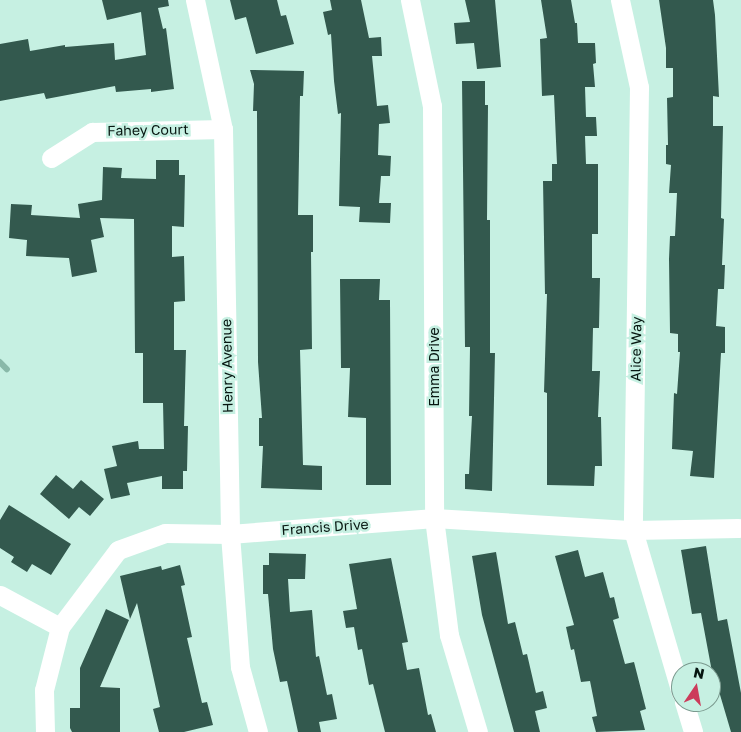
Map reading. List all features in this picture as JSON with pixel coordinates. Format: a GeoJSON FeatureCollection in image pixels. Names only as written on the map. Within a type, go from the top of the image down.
{"type":"FeatureCollection","features":[{"type":"Feature","properties":{"kind":"street","name":"Henry Avenue"},"geometry":{"type":"LineString","coordinates":[[195,0],[223,129],[230,534],[240,668],[258,732]]}},
{"type":"Feature","properties":{"kind":"street","name":"Emma Drive"},"geometry":{"type":"LineString","coordinates":[[410,0],[432,106],[434,518],[449,635],[478,732]]}},
{"type":"Feature","properties":{"kind":"street","name":"Alice Way"},"geometry":{"type":"LineString","coordinates":[[620,0],[639,87],[633,530],[672,662]]}},
{"type":"Feature","properties":{"kind":"street","name":"Fahey Court"},"geometry":{"type":"LineString","coordinates":[[50,158],[92,132],[223,129]]}},
{"type":"Feature","properties":{"kind":"street","name":"Francis Drive"},"geometry":{"type":"LineString","coordinates":[[44,732],[44,690],[60,627],[118,550],[166,533],[230,534],[434,518],[633,530],[738,528]]}},
{"type":"Feature","properties":{"kind":"street"},"geometry":{"type":"LineString","coordinates":[[0,595],[60,627]]}},
{"type":"Feature","properties":{"kind":"street"},"geometry":{"type":"LineString","coordinates":[[687,712],[693,732]]}},
{"type":"Feature","properties":{"kind":"building"},"geometry":{"type":"Polygon","coordinates":[[[102,0],[168,0],[169,6],[158,8],[163,29],[166,28],[174,89],[151,92],[151,89],[116,92],[115,86],[46,99],[44,93],[0,101],[0,44],[28,39],[30,51],[65,45],[65,47],[114,43],[115,60],[146,55],[141,12],[107,20],[102,0]]]}},
{"type":"Feature","properties":{"kind":"building"},"geometry":{"type":"Polygon","coordinates":[[[230,0],[277,0],[281,16],[286,15],[294,44],[256,54],[246,17],[235,20],[230,0]]]}},
{"type":"Feature","properties":{"kind":"building"},"geometry":{"type":"Polygon","coordinates":[[[330,0],[361,0],[369,38],[381,37],[382,56],[372,56],[377,106],[388,105],[390,123],[379,124],[378,155],[391,156],[390,176],[381,176],[379,203],[391,203],[390,223],[359,222],[360,207],[339,206],[341,113],[338,114],[331,34],[328,35],[323,12],[332,10],[330,0]]]}},
{"type":"Feature","properties":{"kind":"building"},"geometry":{"type":"Polygon","coordinates":[[[465,0],[495,0],[501,67],[477,69],[474,43],[456,44],[454,23],[470,22],[465,0]]]}},
{"type":"Feature","properties":{"kind":"building"},"geometry":{"type":"Polygon","coordinates":[[[541,0],[571,0],[575,23],[577,23],[578,43],[595,43],[596,63],[593,64],[595,87],[585,87],[586,117],[596,117],[597,136],[585,136],[586,164],[598,164],[598,234],[592,234],[592,278],[600,278],[599,328],[593,328],[592,371],[600,371],[598,417],[601,417],[602,466],[595,466],[594,486],[547,485],[547,393],[544,392],[547,294],[545,294],[543,181],[552,181],[552,164],[557,164],[554,95],[542,96],[540,39],[547,38],[541,0]]]}},
{"type":"Feature","properties":{"kind":"building"},"geometry":{"type":"Polygon","coordinates":[[[659,0],[713,0],[715,15],[719,97],[713,96],[713,126],[723,126],[721,218],[724,219],[722,265],[725,265],[724,289],[718,289],[716,326],[725,327],[725,353],[721,353],[714,478],[690,476],[693,451],[672,449],[674,393],[677,394],[680,352],[678,352],[678,334],[670,333],[669,259],[670,236],[675,236],[677,193],[669,193],[671,165],[666,164],[666,145],[668,145],[667,98],[673,97],[673,68],[666,68],[666,48],[659,0]]]}},
{"type":"Feature","properties":{"kind":"building"},"geometry":{"type":"Polygon","coordinates":[[[250,70],[304,71],[303,96],[300,96],[298,215],[313,215],[313,252],[311,252],[312,349],[300,350],[303,465],[322,466],[322,490],[261,488],[263,446],[259,446],[259,418],[262,418],[258,362],[257,111],[253,111],[254,84],[250,70]]]}},
{"type":"Feature","properties":{"kind":"building"},"geometry":{"type":"Polygon","coordinates":[[[462,81],[485,81],[485,105],[488,105],[487,220],[490,220],[490,353],[495,353],[492,491],[465,489],[465,474],[469,474],[472,416],[469,416],[470,347],[465,347],[462,81]]]}},
{"type":"Feature","properties":{"kind":"building"},"geometry":{"type":"Polygon","coordinates":[[[156,160],[179,160],[179,175],[185,175],[184,227],[172,226],[172,257],[184,256],[185,301],[174,302],[174,350],[186,350],[184,426],[188,426],[187,471],[183,471],[183,489],[162,489],[162,476],[127,483],[130,495],[111,499],[104,469],[117,466],[112,446],[138,441],[139,449],[164,449],[163,403],[143,403],[143,353],[135,353],[134,219],[100,218],[104,237],[91,240],[97,272],[72,277],[69,258],[26,256],[27,240],[9,238],[11,204],[32,205],[31,215],[80,218],[78,204],[102,200],[103,167],[122,168],[121,178],[156,179],[156,160]]]}},
{"type":"Feature","properties":{"kind":"building"},"geometry":{"type":"Polygon","coordinates":[[[340,279],[380,279],[379,300],[390,300],[391,485],[366,485],[366,418],[348,417],[350,368],[341,368],[340,279]]]}},
{"type":"Feature","properties":{"kind":"building"},"geometry":{"type":"Polygon","coordinates":[[[56,475],[73,489],[81,480],[104,499],[90,516],[79,507],[69,519],[40,494],[56,475]]]}},
{"type":"Feature","properties":{"kind":"building"},"geometry":{"type":"Polygon","coordinates":[[[9,505],[71,544],[51,575],[32,564],[27,572],[11,562],[14,557],[0,548],[0,520],[9,505]]]}},
{"type":"Feature","properties":{"kind":"building"},"geometry":{"type":"Polygon","coordinates":[[[706,546],[718,621],[727,619],[741,693],[741,732],[731,732],[721,698],[721,662],[710,662],[701,613],[692,614],[681,550],[706,546]]]}},
{"type":"Feature","properties":{"kind":"building"},"geometry":{"type":"Polygon","coordinates":[[[578,550],[585,577],[603,572],[610,598],[614,597],[619,618],[613,620],[625,664],[634,662],[646,709],[640,711],[645,730],[596,732],[592,717],[597,716],[590,681],[581,682],[574,649],[571,650],[566,627],[574,625],[555,556],[578,550]]]}},
{"type":"Feature","properties":{"kind":"building"},"geometry":{"type":"Polygon","coordinates":[[[496,552],[508,624],[515,622],[523,655],[527,654],[536,693],[543,691],[547,708],[535,711],[540,732],[514,732],[482,615],[472,556],[496,552]]]}},
{"type":"Feature","properties":{"kind":"building"},"geometry":{"type":"Polygon","coordinates":[[[269,553],[306,554],[305,579],[288,579],[290,612],[312,610],[316,657],[319,656],[327,695],[332,694],[337,719],[319,722],[321,732],[298,732],[287,681],[280,682],[273,649],[268,594],[263,594],[263,565],[269,565],[269,553]]]}},
{"type":"Feature","properties":{"kind":"building"},"geometry":{"type":"Polygon","coordinates":[[[391,558],[408,642],[402,643],[407,670],[419,668],[428,715],[431,714],[436,732],[385,732],[373,684],[369,685],[362,649],[358,650],[354,627],[346,628],[343,611],[357,609],[349,564],[391,558]]]}},
{"type":"Feature","properties":{"kind":"building"},"geometry":{"type":"Polygon","coordinates":[[[180,565],[185,585],[181,586],[192,637],[187,638],[202,703],[207,702],[213,725],[184,732],[159,732],[153,709],[160,707],[137,603],[130,619],[120,576],[161,566],[162,570],[180,565]]]}},
{"type":"Feature","properties":{"kind":"building"},"geometry":{"type":"Polygon","coordinates":[[[106,609],[129,620],[100,687],[120,688],[120,732],[72,732],[70,728],[70,708],[80,708],[80,668],[106,609]]]}},
{"type":"Feature","properties":{"kind":"waterway"},"geometry":{"type":"LineString","coordinates":[[0,362],[7,369]]}}]}
